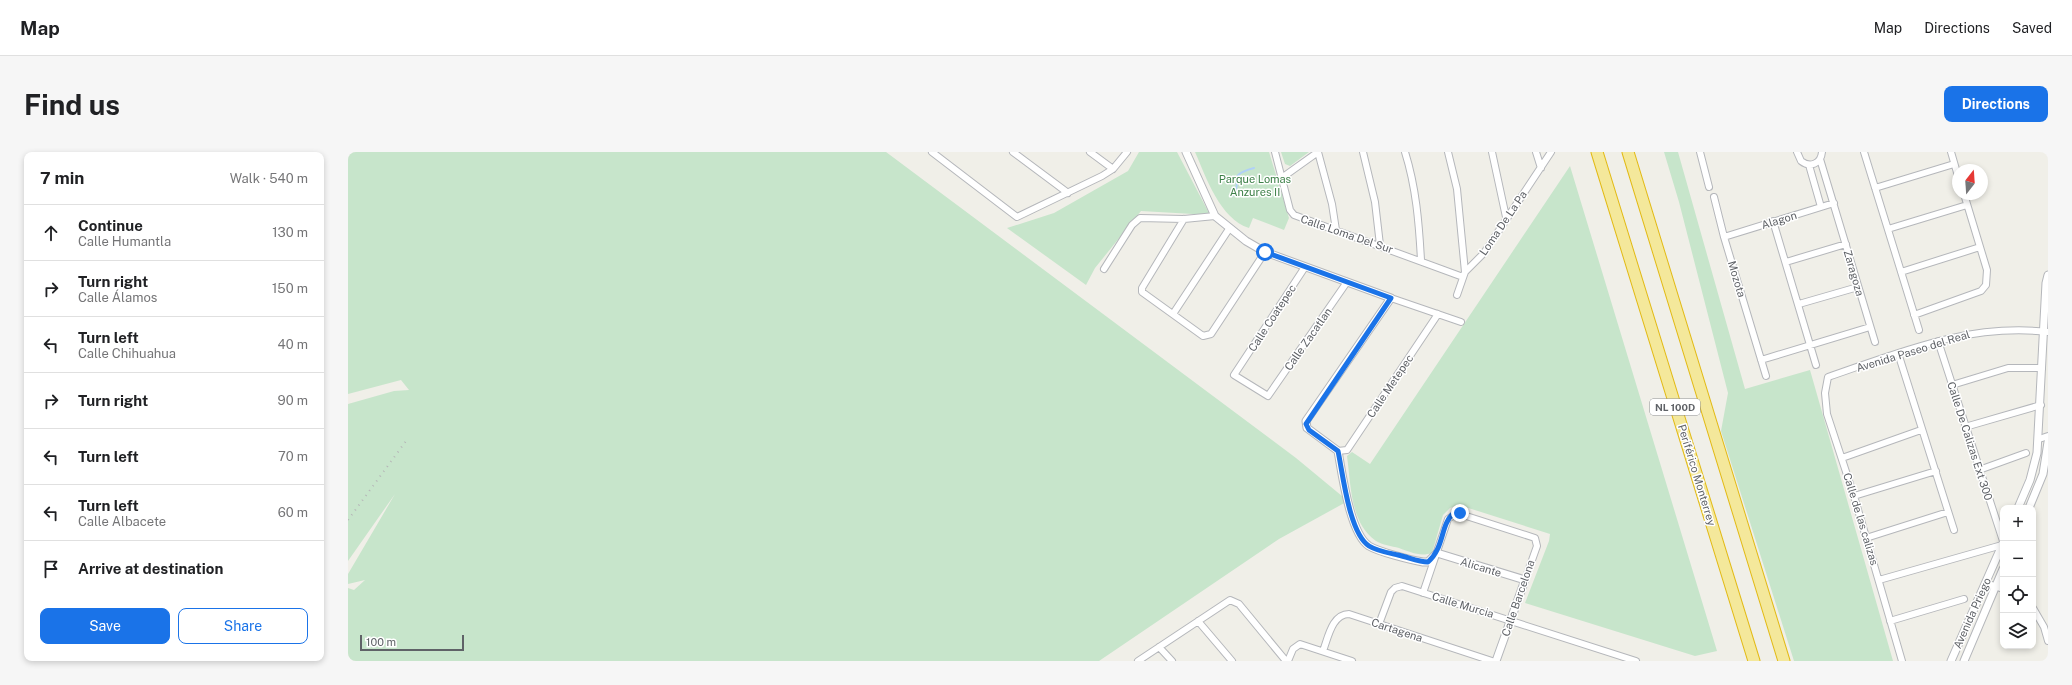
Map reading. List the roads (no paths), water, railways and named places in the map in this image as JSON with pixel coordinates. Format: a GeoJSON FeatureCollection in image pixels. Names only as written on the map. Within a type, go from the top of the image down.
{"type":"FeatureCollection","features":[{"type":"Feature","properties":{"kind":"highway","name":"Periférico Monterrey"},"geometry":{"type":"LineString","coordinates":[[1597,152],[1754,661]]}},
{"type":"Feature","properties":{"kind":"highway","name":"NL 100D"},"geometry":{"type":"LineString","coordinates":[[1628,152],[1784,661]]}},
{"type":"Feature","properties":{"kind":"street"},"geometry":{"type":"LineString","coordinates":[[932,152],[1017,217],[1068,193],[1113,169],[1127,152]]}},
{"type":"Feature","properties":{"kind":"street"},"geometry":{"type":"LineString","coordinates":[[1013,152],[1068,193]]}},
{"type":"Feature","properties":{"kind":"street"},"geometry":{"type":"LineString","coordinates":[[1090,152],[1113,169]]}},
{"type":"Feature","properties":{"kind":"street"},"geometry":{"type":"LineString","coordinates":[[1186,152],[1215,216],[1229,229],[1265,252],[1461,322]]}},
{"type":"Feature","properties":{"kind":"street","name":"Calle Loma Del Sur"},"geometry":{"type":"LineString","coordinates":[[1275,152],[1283,178],[1290,210],[1294,215],[1464,275]]}},
{"type":"Feature","properties":{"kind":"street"},"geometry":{"type":"LineString","coordinates":[[1283,178],[1318,152],[1332,204],[1336,230]]}},
{"type":"Feature","properties":{"kind":"street"},"geometry":{"type":"LineString","coordinates":[[1363,152],[1375,202],[1380,245]]}},
{"type":"Feature","properties":{"kind":"street"},"geometry":{"type":"LineString","coordinates":[[1405,152],[1414,187],[1419,218],[1421,260]]}},
{"type":"Feature","properties":{"kind":"street"},"geometry":{"type":"LineString","coordinates":[[1448,152],[1458,189],[1464,275]]}},
{"type":"Feature","properties":{"kind":"street"},"geometry":{"type":"LineString","coordinates":[[1492,152],[1506,217]]}},
{"type":"Feature","properties":{"kind":"street"},"geometry":{"type":"LineString","coordinates":[[1536,152],[1541,168]]}},
{"type":"Feature","properties":{"kind":"street","name":"Loma De La Pa"},"geometry":{"type":"LineString","coordinates":[[1457,295],[1464,275],[1484,253],[1506,217],[1551,152]]}},
{"type":"Feature","properties":{"kind":"street"},"geometry":{"type":"LineString","coordinates":[[1700,152],[1709,187]]}},
{"type":"Feature","properties":{"kind":"street"},"geometry":{"type":"LineString","coordinates":[[1797,152],[1801,161],[1809,165],[1821,206]]}},
{"type":"Feature","properties":{"kind":"street"},"geometry":{"type":"LineString","coordinates":[[1809,165],[1817,162],[1820,159],[1822,152]]}},
{"type":"Feature","properties":{"kind":"street"},"geometry":{"type":"LineString","coordinates":[[1864,152],[1919,330]]}},
{"type":"Feature","properties":{"kind":"street"},"geometry":{"type":"LineString","coordinates":[[1951,152],[1954,164]]}},
{"type":"Feature","properties":{"kind":"street","name":"Zaragoza"},"geometry":{"type":"LineString","coordinates":[[1820,159],[1875,342]]}},
{"type":"Feature","properties":{"kind":"street"},"geometry":{"type":"LineString","coordinates":[[1875,188],[1952,165]]}},
{"type":"Feature","properties":{"kind":"street","name":"Mozota"},"geometry":{"type":"LineString","coordinates":[[1714,197],[1724,237],[1766,376]]}},
{"type":"Feature","properties":{"kind":"street"},"geometry":{"type":"LineString","coordinates":[[1914,314],[1981,291],[1986,285],[1987,270],[1966,200]]}},
{"type":"Feature","properties":{"kind":"street","name":"Alagon"},"geometry":{"type":"LineString","coordinates":[[1724,237],[1834,202]]}},
{"type":"Feature","properties":{"kind":"street"},"geometry":{"type":"LineString","coordinates":[[1888,229],[1967,205]]}},
{"type":"Feature","properties":{"kind":"street"},"geometry":{"type":"LineString","coordinates":[[1104,269],[1135,221],[1145,218],[1184,219],[1215,216]]}},
{"type":"Feature","properties":{"kind":"street"},"geometry":{"type":"LineString","coordinates":[[1184,219],[1142,290],[1143,294],[1174,314],[1203,336],[1208,337],[1265,252]]}},
{"type":"Feature","properties":{"kind":"street"},"geometry":{"type":"LineString","coordinates":[[1773,221],[1816,365]]}},
{"type":"Feature","properties":{"kind":"street"},"geometry":{"type":"LineString","coordinates":[[1174,314],[1229,229]]}},
{"type":"Feature","properties":{"kind":"street"},"geometry":{"type":"LineString","coordinates":[[1786,262],[1846,244]]}},
{"type":"Feature","properties":{"kind":"street"},"geometry":{"type":"LineString","coordinates":[[1901,272],[1980,247]]}},
{"type":"Feature","properties":{"kind":"street","name":"Calle Coatepec"},"geometry":{"type":"LineString","coordinates":[[1268,396],[1234,375],[1305,267]]}},
{"type":"Feature","properties":{"kind":"street"},"geometry":{"type":"LineString","coordinates":[[2019,505],[2030,480],[2039,439],[2042,368],[2046,331],[2046,283],[2048,275]]}},
{"type":"Feature","properties":{"kind":"street","name":"Calle Zacatlan"},"geometry":{"type":"LineString","coordinates":[[1268,396],[1347,282]]}},
{"type":"Feature","properties":{"kind":"street"},"geometry":{"type":"LineString","coordinates":[[1799,304],[1858,287]]}},
{"type":"Feature","properties":{"kind":"street"},"geometry":{"type":"LineString","coordinates":[[1391,298],[1306,421],[1307,428],[1338,451],[1353,522],[1358,534],[1364,542],[1377,549],[1423,562],[1428,562],[1437,553]]}},
{"type":"Feature","properties":{"kind":"street","name":"Calle Metepec"},"geometry":{"type":"LineString","coordinates":[[1338,451],[1347,450],[1438,314]]}},
{"type":"Feature","properties":{"kind":"street"},"geometry":{"type":"LineString","coordinates":[[1761,360],[1870,328]]}},
{"type":"Feature","properties":{"kind":"street","name":"Avenida Paseo del Real"},"geometry":{"type":"LineString","coordinates":[[1828,377],[1938,341],[1978,332],[1996,330],[2046,331]]}},
{"type":"Feature","properties":{"kind":"street","name":"Calle De Calizas Ext 300"},"geometry":{"type":"LineString","coordinates":[[1938,341],[2002,541]]}},
{"type":"Feature","properties":{"kind":"street"},"geometry":{"type":"LineString","coordinates":[[1898,353],[1921,430],[1936,471],[1954,530]]}},
{"type":"Feature","properties":{"kind":"street"},"geometry":{"type":"LineString","coordinates":[[1952,385],[2008,368],[2042,368]]}},
{"type":"Feature","properties":{"kind":"street","name":"Calle de las calizas"},"geometry":{"type":"LineString","coordinates":[[1828,377],[1825,403],[1902,661]]}},
{"type":"Feature","properties":{"kind":"street"},"geometry":{"type":"LineString","coordinates":[[1965,427],[2041,404]]}},
{"type":"Feature","properties":{"kind":"street"},"geometry":{"type":"LineString","coordinates":[[1842,458],[1921,430]]}},
{"type":"Feature","properties":{"kind":"street"},"geometry":{"type":"LineString","coordinates":[[2039,439],[2048,436]]}},
{"type":"Feature","properties":{"kind":"street"},"geometry":{"type":"LineString","coordinates":[[2030,505],[2047,461],[2048,442]]}},
{"type":"Feature","properties":{"kind":"street"},"geometry":{"type":"LineString","coordinates":[[1979,470],[2026,453]]}},
{"type":"Feature","properties":{"kind":"street"},"geometry":{"type":"LineString","coordinates":[[2037,453],[2047,461]]}},
{"type":"Feature","properties":{"kind":"street"},"geometry":{"type":"LineString","coordinates":[[1854,496],[1936,471]]}},
{"type":"Feature","properties":{"kind":"street"},"geometry":{"type":"LineString","coordinates":[[1866,538],[1948,512]]}},
{"type":"Feature","properties":{"kind":"street","name":"Calle Barcelona"},"geometry":{"type":"LineString","coordinates":[[1437,553],[1448,519],[1457,513],[1533,537],[1537,540],[1537,546],[1496,661]]}},
{"type":"Feature","properties":{"kind":"street"},"geometry":{"type":"LineString","coordinates":[[1879,580],[2000,544]]}},
{"type":"Feature","properties":{"kind":"street","name":"Avenida Priego"},"geometry":{"type":"LineString","coordinates":[[1950,661],[2000,550]]}},
{"type":"Feature","properties":{"kind":"street"},"geometry":{"type":"LineString","coordinates":[[1423,593],[1437,553]]}},
{"type":"Feature","properties":{"kind":"street","name":"Alicante"},"geometry":{"type":"LineString","coordinates":[[1437,553],[1524,580]]}},
{"type":"Feature","properties":{"kind":"street","name":"Avenida Priego"},"geometry":{"type":"LineString","coordinates":[[1964,661],[2000,576]]}},
{"type":"Feature","properties":{"kind":"street"},"geometry":{"type":"LineString","coordinates":[[1986,583],[2000,588]]}},
{"type":"Feature","properties":{"kind":"street","name":"Calle Murcia"},"geometry":{"type":"LineString","coordinates":[[1379,624],[1391,592],[1395,588],[1402,586],[1636,661]]}},
{"type":"Feature","properties":{"kind":"street"},"geometry":{"type":"LineString","coordinates":[[1890,622],[1964,599]]}},
{"type":"Feature","properties":{"kind":"street"},"geometry":{"type":"LineString","coordinates":[[1138,661],[1230,600],[1240,604],[1287,661],[1295,646],[1304,645],[1352,661]]}},
{"type":"Feature","properties":{"kind":"street"},"geometry":{"type":"LineString","coordinates":[[2036,612],[2046,626],[2048,641]]}},
{"type":"Feature","properties":{"kind":"street","name":"Cartagena"},"geometry":{"type":"LineString","coordinates":[[1323,651],[1335,620],[1341,615],[1349,614],[1492,661]]}},
{"type":"Feature","properties":{"kind":"street"},"geometry":{"type":"LineString","coordinates":[[1198,621],[1232,661]]}},
{"type":"Feature","properties":{"kind":"street"},"geometry":{"type":"LineString","coordinates":[[1159,647],[1172,661]]}},
{"type":"Feature","properties":{"kind":"waterway"},"geometry":{"type":"LineString","coordinates":[[1232,196],[1237,186],[1237,176],[1254,168]]}},
{"type":"Feature","properties":{"kind":"railway"},"geometry":{"type":"LineString","coordinates":[[348,520],[406,441]]}},
{"type":"Feature","properties":{"kind":"park label","name":"Parque Lomas Anzures II"},"geometry":{"type":"Point","coordinates":[1255,185]}}]}
